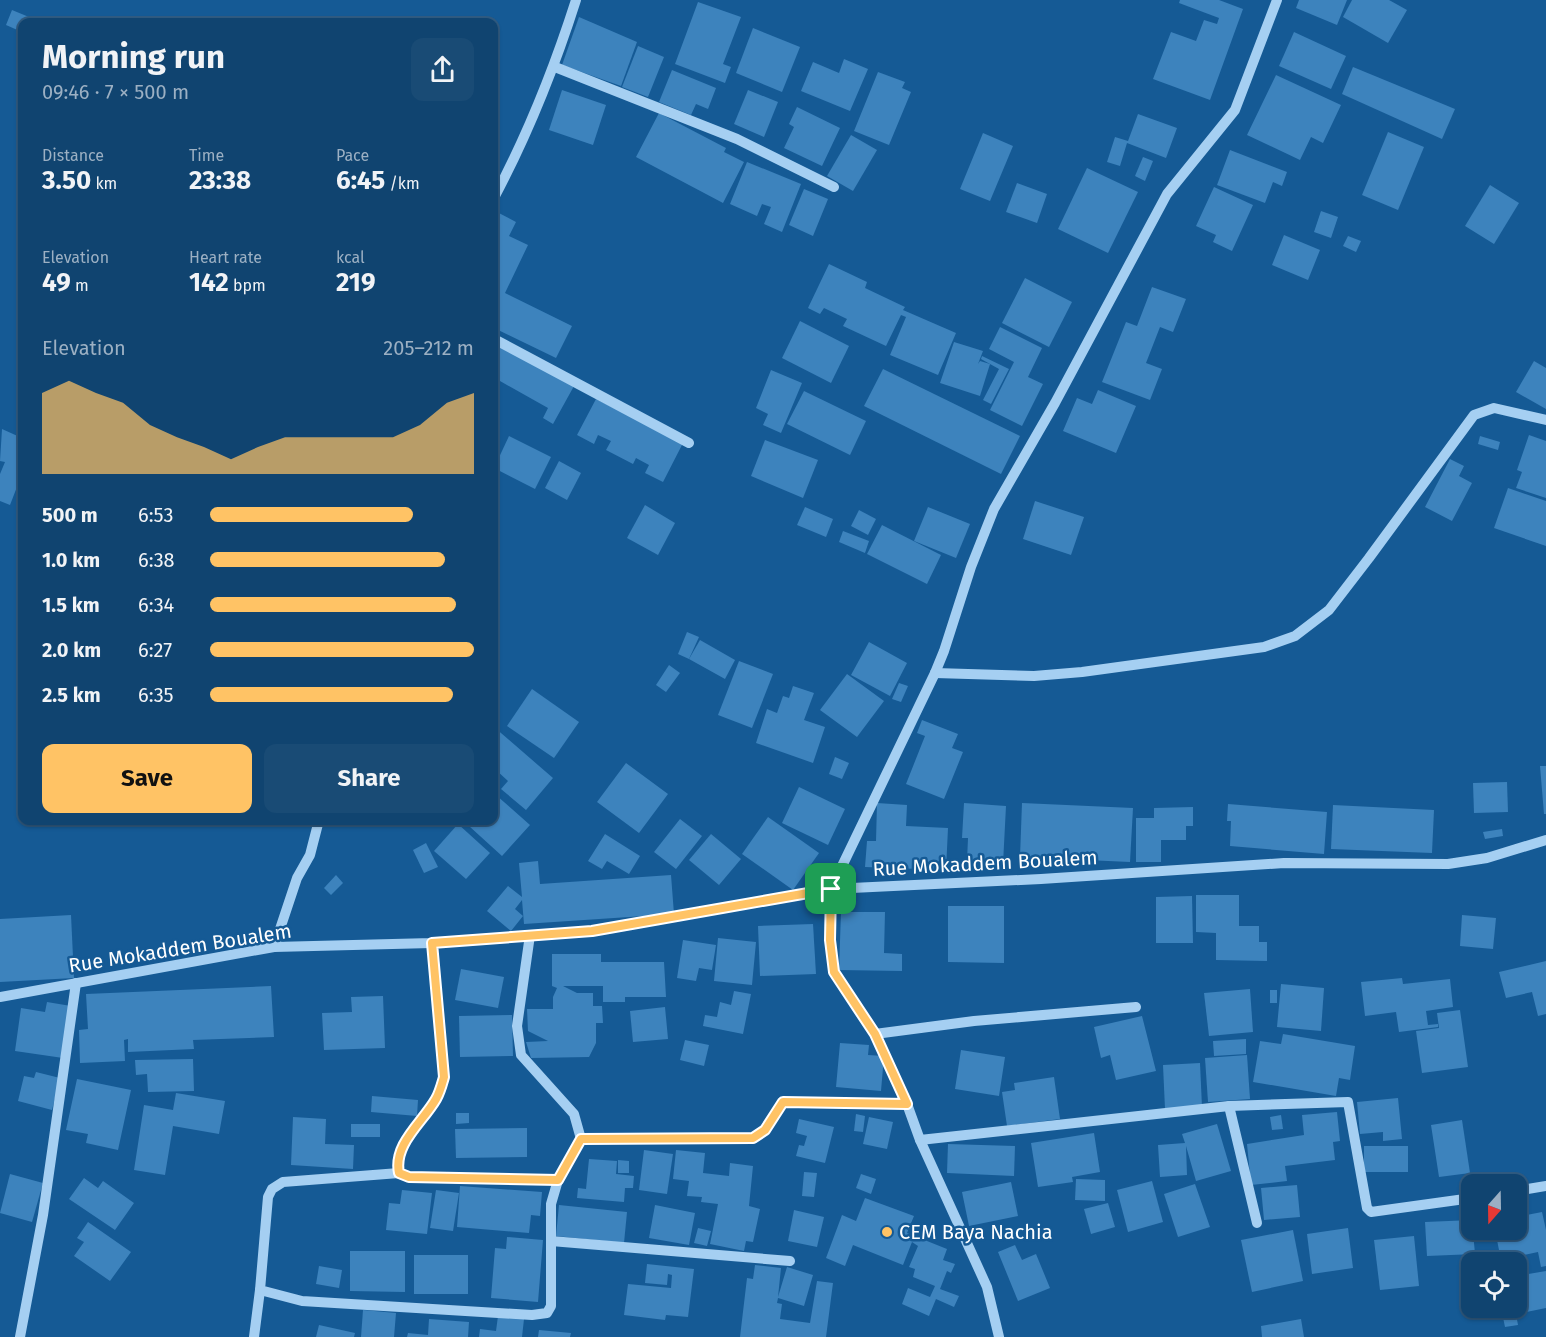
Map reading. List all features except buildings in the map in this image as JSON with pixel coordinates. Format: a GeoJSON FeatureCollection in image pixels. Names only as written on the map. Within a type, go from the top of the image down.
{"type":"FeatureCollection","features":[{"type":"Feature","properties":{"kind":"street"},"geometry":{"type":"LineString","coordinates":[[498,190],[518,153],[555,67],[576,0]]}},
{"type":"Feature","properties":{"kind":"street"},"geometry":{"type":"LineString","coordinates":[[999,1337],[987,1287],[920,1140],[907,1104],[875,1034],[834,972],[830,940],[831,889],[935,673],[970,567],[994,509],[1055,403],[1167,194],[1235,110],[1277,0]]}},
{"type":"Feature","properties":{"kind":"street"},"geometry":{"type":"LineString","coordinates":[[555,67],[737,139],[834,187]]}},
{"type":"Feature","properties":{"kind":"street"},"geometry":{"type":"LineString","coordinates":[[498,341],[689,443]]}},
{"type":"Feature","properties":{"kind":"street"},"geometry":{"type":"LineString","coordinates":[[935,673],[1034,676],[1082,672],[1264,647],[1295,636],[1329,610],[1474,415],[1494,408],[1546,420]]}},
{"type":"Feature","properties":{"kind":"street"},"geometry":{"type":"LineString","coordinates":[[274,947],[297,878],[310,855],[318,825]]}},
{"type":"Feature","properties":{"kind":"street","name":"Rue Mokaddem Boualem"},"geometry":{"type":"LineString","coordinates":[[0,997],[274,947],[432,943],[592,931],[831,889],[1041,879],[1284,863],[1448,864],[1486,858],[1546,840]]}},
{"type":"Feature","properties":{"kind":"street"},"geometry":{"type":"LineString","coordinates":[[260,1290],[302,1301],[532,1315],[547,1313],[551,1306],[550,1204],[558,1180],[581,1139],[574,1114],[521,1055],[518,1026],[530,935]]}},
{"type":"Feature","properties":{"kind":"street"},"geometry":{"type":"LineString","coordinates":[[399,1173],[400,1149],[437,1098],[444,1077],[432,943]]}},
{"type":"Feature","properties":{"kind":"street"},"geometry":{"type":"LineString","coordinates":[[20,1337],[43,1215],[76,983]]}},
{"type":"Feature","properties":{"kind":"street"},"geometry":{"type":"LineString","coordinates":[[875,1034],[974,1021],[1136,1007]]}},
{"type":"Feature","properties":{"kind":"street"},"geometry":{"type":"LineString","coordinates":[[581,1139],[753,1138],[765,1130],[783,1102],[907,1104]]}},
{"type":"Feature","properties":{"kind":"street"},"geometry":{"type":"LineString","coordinates":[[920,1140],[1229,1106],[1348,1102],[1367,1208],[1371,1212],[1461,1200]]}},
{"type":"Feature","properties":{"kind":"street"},"geometry":{"type":"LineString","coordinates":[[1229,1106],[1257,1223]]}},
{"type":"Feature","properties":{"kind":"street"},"geometry":{"type":"LineString","coordinates":[[254,1337],[268,1197],[272,1189],[283,1182],[399,1173],[409,1177],[558,1180]]}},
{"type":"Feature","properties":{"kind":"street"},"geometry":{"type":"LineString","coordinates":[[1527,1189],[1546,1186]]}},
{"type":"Feature","properties":{"kind":"street"},"geometry":{"type":"LineString","coordinates":[[551,1242],[790,1261]]}},
{"type":"Feature","properties":{"kind":"place","name":"CEM Baya Nachia"},"geometry":{"type":"Point","coordinates":[887,1232]}},
{"type":"Feature","properties":{"kind":"route"},"geometry":{"type":"LineString","coordinates":[[831,889],[830,940],[834,972],[875,1034],[907,1104],[783,1102],[765,1130],[753,1138],[581,1139],[558,1180],[409,1177],[399,1173],[400,1149],[437,1098],[444,1077],[432,943],[592,931],[831,889]]}}]}
